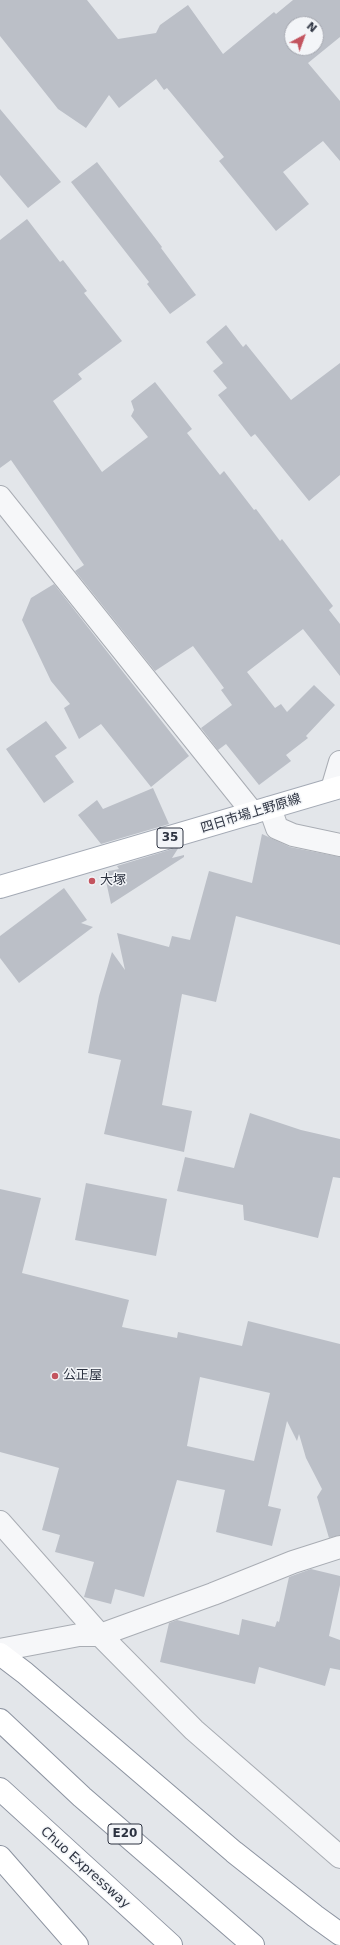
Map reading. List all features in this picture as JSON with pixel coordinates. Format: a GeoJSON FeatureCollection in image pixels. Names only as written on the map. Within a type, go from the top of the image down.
{"type":"FeatureCollection","features":[{"type":"Feature","properties":{"kind":"main road","name":"四日市場上野原線"},"geometry":{"type":"LineString","coordinates":[[0,887],[336,788]]}},
{"type":"Feature","properties":{"kind":"main road"},"geometry":{"type":"LineString","coordinates":[[0,1654],[25,1673],[234,1852],[340,1934]]}},
{"type":"Feature","properties":{"kind":"main road","name":"E20"},"geometry":{"type":"LineString","coordinates":[[0,1720],[82,1797],[252,1945]]}},
{"type":"Feature","properties":{"kind":"main road","name":"Chuo Expressway"},"geometry":{"type":"LineString","coordinates":[[0,1789],[172,1945]]}},
{"type":"Feature","properties":{"kind":"main road"},"geometry":{"type":"LineString","coordinates":[[0,1856],[77,1945]]}},
{"type":"Feature","properties":{"kind":"street"},"geometry":{"type":"LineString","coordinates":[[0,497],[261,811],[277,828],[293,835],[340,845]]}},
{"type":"Feature","properties":{"kind":"street"},"geometry":{"type":"LineString","coordinates":[[336,788],[340,762]]}},
{"type":"Feature","properties":{"kind":"street"},"geometry":{"type":"LineString","coordinates":[[0,1522],[100,1635],[194,1730],[340,1857]]}},
{"type":"Feature","properties":{"kind":"street"},"geometry":{"type":"LineString","coordinates":[[0,1650],[79,1635],[100,1635],[212,1594],[293,1562],[340,1547]]}},
{"type":"Feature","properties":{"kind":"building"},"geometry":{"type":"Polygon","coordinates":[[[0,0],[87,0],[118,39],[156,33],[160,25],[188,5],[223,54],[274,12],[276,14],[293,0],[340,0],[340,37],[324,50],[324,16],[284,16],[284,56],[317,56],[308,63],[340,101],[340,161],[323,141],[283,172],[309,204],[276,231],[219,161],[224,157],[167,88],[164,90],[156,79],[119,108],[109,95],[86,128],[58,109],[0,36],[0,0]]]}},
{"type":"Feature","properties":{"kind":"building"},"geometry":{"type":"Polygon","coordinates":[[[0,109],[61,182],[28,208],[0,175],[0,109]]]}},
{"type":"Feature","properties":{"kind":"building"},"geometry":{"type":"Polygon","coordinates":[[[97,162],[162,247],[161,248],[196,295],[170,314],[147,284],[149,282],[71,182],[97,162]]]}},
{"type":"Feature","properties":{"kind":"building"},"geometry":{"type":"Polygon","coordinates":[[[27,219],[60,262],[63,260],[87,291],[84,293],[122,341],[78,374],[82,379],[53,401],[102,472],[148,437],[131,416],[134,410],[131,401],[155,382],[192,429],[187,433],[220,475],[224,471],[254,510],[256,509],[280,541],[282,539],[333,606],[329,610],[340,624],[340,676],[303,629],[247,672],[275,708],[281,704],[287,712],[314,685],[335,705],[306,736],[308,738],[286,755],[291,761],[259,785],[226,744],[218,750],[201,728],[232,705],[221,690],[224,688],[193,646],[155,671],[75,571],[84,565],[11,460],[0,468],[0,240],[27,219]]]}},
{"type":"Feature","properties":{"kind":"building"},"geometry":{"type":"Polygon","coordinates":[[[226,325],[243,347],[246,344],[291,400],[340,363],[340,475],[309,501],[255,434],[251,437],[218,395],[227,388],[213,371],[223,363],[206,342],[226,325]]]}},
{"type":"Feature","properties":{"kind":"building"},"geometry":{"type":"Polygon","coordinates":[[[54,584],[189,756],[151,787],[101,724],[79,739],[64,708],[70,704],[51,681],[22,620],[31,598],[54,584]]]}},
{"type":"Feature","properties":{"kind":"building"},"geometry":{"type":"Polygon","coordinates":[[[46,721],[67,748],[55,756],[74,782],[44,803],[6,749],[46,721]]]}},
{"type":"Feature","properties":{"kind":"building"},"geometry":{"type":"Polygon","coordinates":[[[153,788],[169,824],[101,844],[78,815],[97,800],[103,809],[153,788]]]}},
{"type":"Feature","properties":{"kind":"building"},"geometry":{"type":"Polygon","coordinates":[[[262,834],[290,847],[340,857],[340,945],[236,916],[216,1002],[182,994],[162,1105],[192,1111],[184,1152],[104,1134],[121,1060],[88,1053],[99,996],[112,952],[125,970],[117,933],[169,947],[172,936],[190,940],[209,871],[252,883],[262,834]]]}},
{"type":"Feature","properties":{"kind":"building"},"geometry":{"type":"Polygon","coordinates":[[[179,847],[172,858],[184,855],[184,857],[111,904],[104,872],[119,869],[117,866],[179,847]]]}},
{"type":"Feature","properties":{"kind":"building"},"geometry":{"type":"Polygon","coordinates":[[[64,888],[87,920],[81,923],[93,927],[19,983],[0,958],[0,936],[64,888]]]}},
{"type":"Feature","properties":{"kind":"building"},"geometry":{"type":"Polygon","coordinates":[[[250,1113],[301,1130],[340,1139],[340,1178],[333,1177],[318,1238],[244,1220],[243,1205],[177,1191],[185,1157],[234,1168],[250,1113]]]}},
{"type":"Feature","properties":{"kind":"building"},"geometry":{"type":"Polygon","coordinates":[[[86,1183],[167,1199],[156,1256],[75,1240],[86,1183]]]}},
{"type":"Feature","properties":{"kind":"building"},"geometry":{"type":"Polygon","coordinates":[[[0,1189],[41,1198],[22,1273],[129,1300],[122,1327],[177,1338],[178,1332],[242,1346],[248,1321],[340,1344],[340,1535],[329,1538],[317,1497],[322,1489],[306,1458],[299,1434],[297,1441],[287,1421],[268,1506],[281,1509],[272,1546],[216,1532],[225,1490],[177,1480],[144,1597],[115,1589],[111,1604],[84,1597],[94,1562],[55,1552],[60,1535],[42,1530],[59,1468],[0,1452],[0,1189]],[[200,1377],[187,1446],[254,1461],[270,1393],[200,1377]]]}},
{"type":"Feature","properties":{"kind":"building"},"geometry":{"type":"Polygon","coordinates":[[[311,1569],[340,1576],[340,1585],[329,1636],[340,1640],[340,1670],[330,1668],[325,1686],[259,1667],[255,1684],[160,1662],[169,1623],[177,1620],[239,1635],[242,1619],[275,1627],[277,1621],[279,1622],[289,1577],[311,1569]]]}},
{"type":"Feature","properties":{"kind":"place","name":"大塚"},"geometry":{"type":"Point","coordinates":[92,881]}},
{"type":"Feature","properties":{"kind":"place","name":"公正屋"},"geometry":{"type":"Point","coordinates":[55,1376]}}]}
